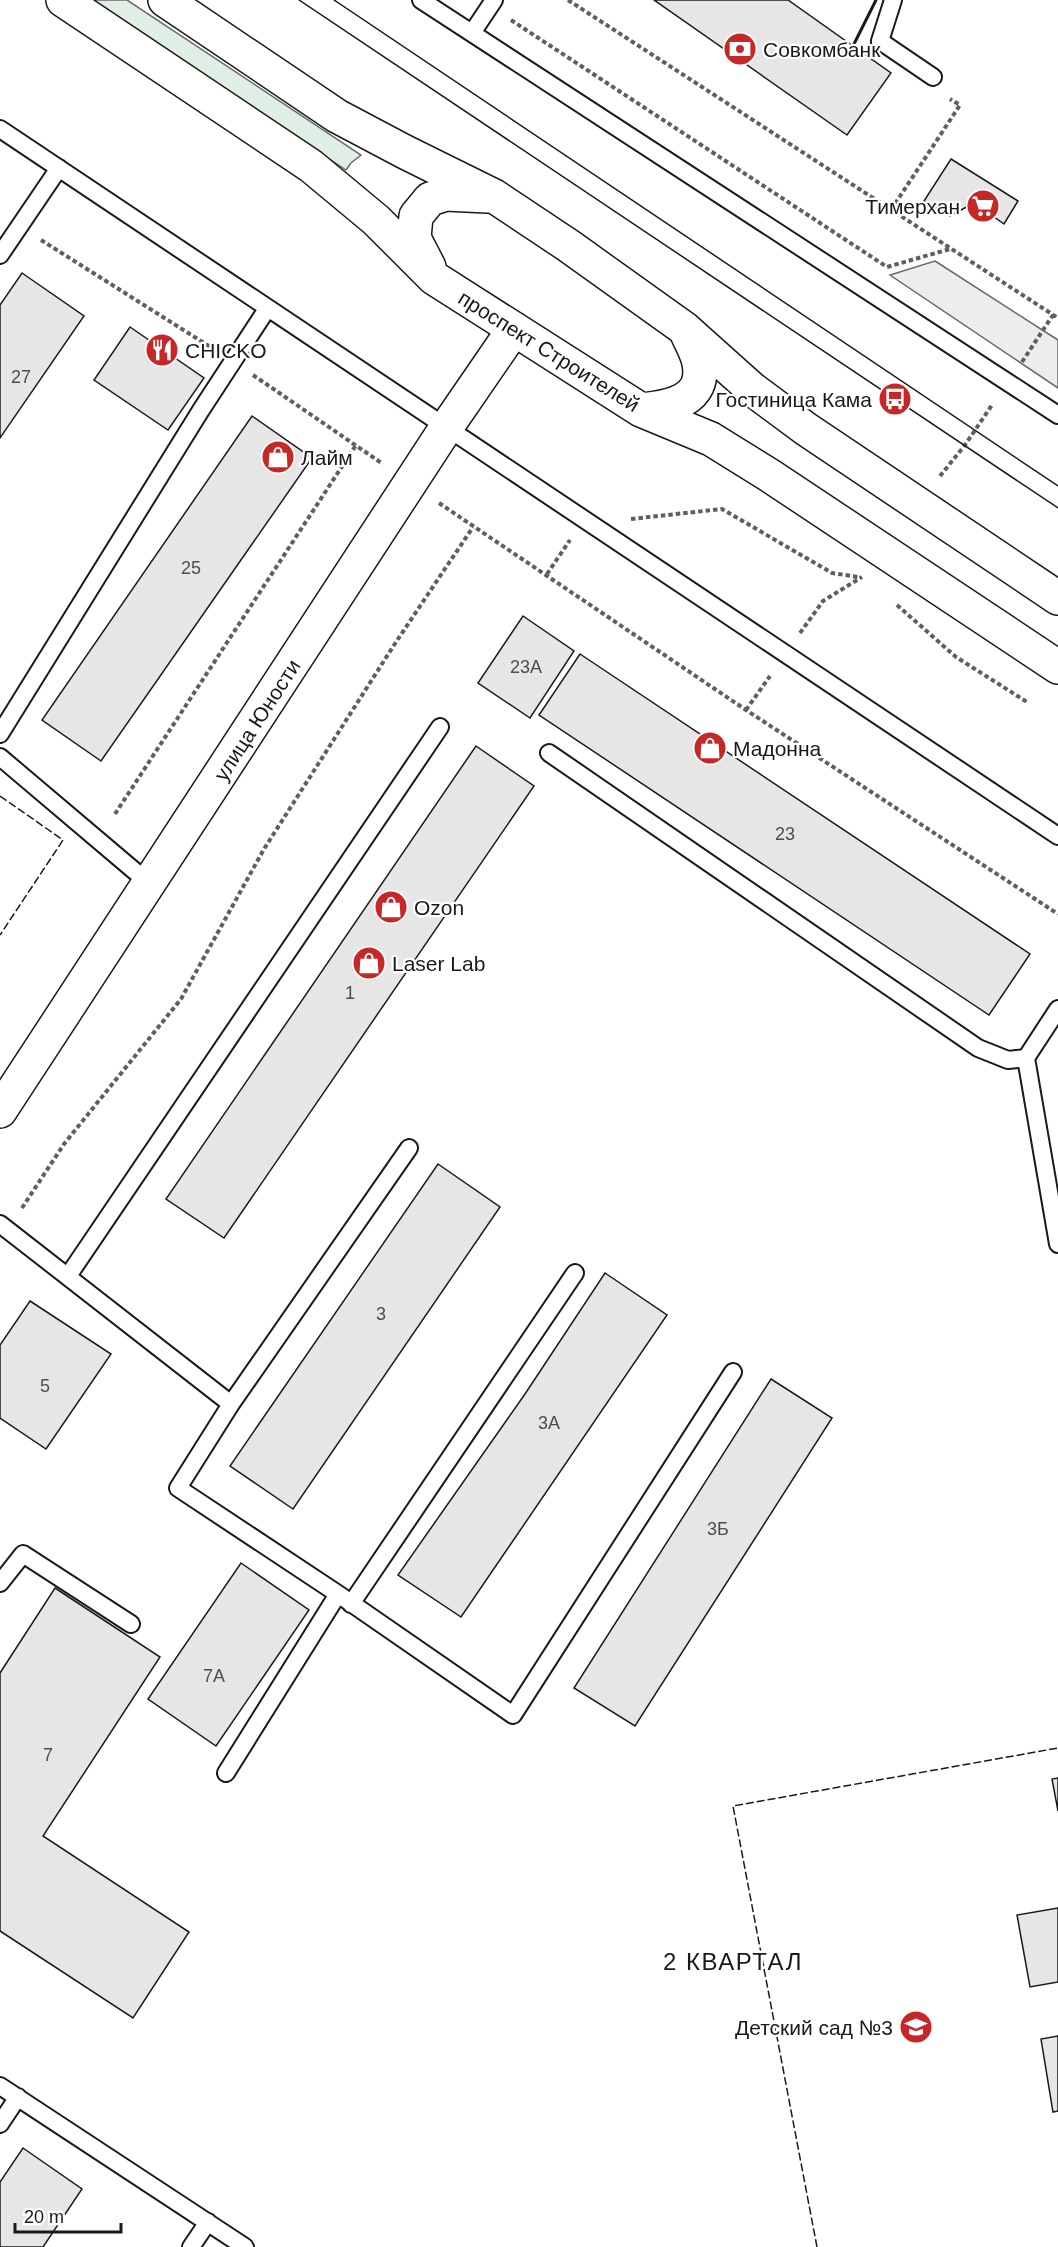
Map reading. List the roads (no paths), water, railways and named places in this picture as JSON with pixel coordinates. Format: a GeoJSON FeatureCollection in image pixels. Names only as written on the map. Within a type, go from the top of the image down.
{"type":"FeatureCollection","features":[{"type":"Feature","properties":{"kind":"main road","name":"проспект Строителей"},"geometry":{"type":"LineString","coordinates":[[63,0],[311,166],[376,220],[434,278],[641,410],[711,439],[769,475],[1058,667]]}},
{"type":"Feature","properties":{"kind":"main road"},"geometry":{"type":"LineString","coordinates":[[165,0],[337,116],[494,196],[569,246],[685,329],[752,389],[806,429],[1058,598]]}},
{"type":"Feature","properties":{"kind":"main road"},"geometry":{"type":"LineString","coordinates":[[434,278],[414,238],[416,216],[430,199],[446,194],[494,196]]}},
{"type":"Feature","properties":{"kind":"main road"},"geometry":{"type":"LineString","coordinates":[[641,410],[669,407],[683,400],[695,390],[700,377],[699,361],[685,329]]}},
{"type":"Feature","properties":{"kind":"main road","name":"улица Юности"},"geometry":{"type":"LineString","coordinates":[[0,1111],[514,330]]}},
{"type":"Feature","properties":{"kind":"lane"},"geometry":{"type":"LineString","coordinates":[[421,0],[1058,415]]}},
{"type":"Feature","properties":{"kind":"lane"},"geometry":{"type":"LineString","coordinates":[[893,0],[880,41],[933,77]]}},
{"type":"Feature","properties":{"kind":"lane"},"geometry":{"type":"LineString","coordinates":[[472,33],[491,3]]}},
{"type":"Feature","properties":{"kind":"lane"},"geometry":{"type":"LineString","coordinates":[[0,129],[1058,836]]}},
{"type":"Feature","properties":{"kind":"lane"},"geometry":{"type":"LineString","coordinates":[[0,255],[59,168]]}},
{"type":"Feature","properties":{"kind":"lane"},"geometry":{"type":"LineString","coordinates":[[0,734],[201,410],[267,309]]}},
{"type":"Feature","properties":{"kind":"lane"},"geometry":{"type":"LineString","coordinates":[[68,1276],[440,727]]}},
{"type":"Feature","properties":{"kind":"lane"},"geometry":{"type":"LineString","coordinates":[[549,753],[978,1048],[1008,1060],[1026,1058]]}},
{"type":"Feature","properties":{"kind":"lane"},"geometry":{"type":"LineString","coordinates":[[0,757],[150,884]]}},
{"type":"Feature","properties":{"kind":"lane"},"geometry":{"type":"LineString","coordinates":[[1058,1009],[1026,1058],[1058,1244]]}},
{"type":"Feature","properties":{"kind":"lane"},"geometry":{"type":"LineString","coordinates":[[409,1148],[231,1404],[178,1488],[513,1715],[733,1372]]}},
{"type":"Feature","properties":{"kind":"lane"},"geometry":{"type":"LineString","coordinates":[[4,1227],[231,1404]]}},
{"type":"Feature","properties":{"kind":"lane"},"geometry":{"type":"LineString","coordinates":[[226,1773],[344,1599],[575,1273]]}},
{"type":"Feature","properties":{"kind":"lane"},"geometry":{"type":"LineString","coordinates":[[0,1583],[23,1554],[131,1624]]}},
{"type":"Feature","properties":{"kind":"lane"},"geometry":{"type":"LineString","coordinates":[[0,2085],[245,2247]]}},
{"type":"Feature","properties":{"kind":"lane"},"geometry":{"type":"LineString","coordinates":[[0,2124],[18,2097]]}},
{"type":"Feature","properties":{"kind":"lane"},"geometry":{"type":"LineString","coordinates":[[191,2247],[208,2223]]}},
{"type":"Feature","properties":{"kind":"tram line"},"geometry":{"type":"LineString","coordinates":[[299,0],[1058,508]]}},
{"type":"Feature","properties":{"kind":"tram line"},"geometry":{"type":"LineString","coordinates":[[334,0],[1058,486]]}},
{"type":"Feature","properties":{"kind":"place","name":"Совкомбанк"},"geometry":{"type":"Point","coordinates":[740,49]}},
{"type":"Feature","properties":{"kind":"place","name":"Тимерхан"},"geometry":{"type":"Point","coordinates":[983,206]}},
{"type":"Feature","properties":{"kind":"place","name":"CHICKO"},"geometry":{"type":"Point","coordinates":[162,350]}},
{"type":"Feature","properties":{"kind":"place","name":"Гостиница Кама"},"geometry":{"type":"Point","coordinates":[895,399]}},
{"type":"Feature","properties":{"kind":"place","name":"Лайм"},"geometry":{"type":"Point","coordinates":[278,457]}},
{"type":"Feature","properties":{"kind":"place","name":"Мадонна"},"geometry":{"type":"Point","coordinates":[710,748]}},
{"type":"Feature","properties":{"kind":"place","name":"Ozon"},"geometry":{"type":"Point","coordinates":[391,907]}},
{"type":"Feature","properties":{"kind":"place","name":"Laser Lab"},"geometry":{"type":"Point","coordinates":[369,963]}},
{"type":"Feature","properties":{"kind":"place","name":"Детский сад №3"},"geometry":{"type":"Point","coordinates":[916,2027]}},
{"type":"Feature","properties":{"kind":"district","name":"2 КВАРТАЛ"},"geometry":{"type":"Point","coordinates":[733,1961]}}]}
